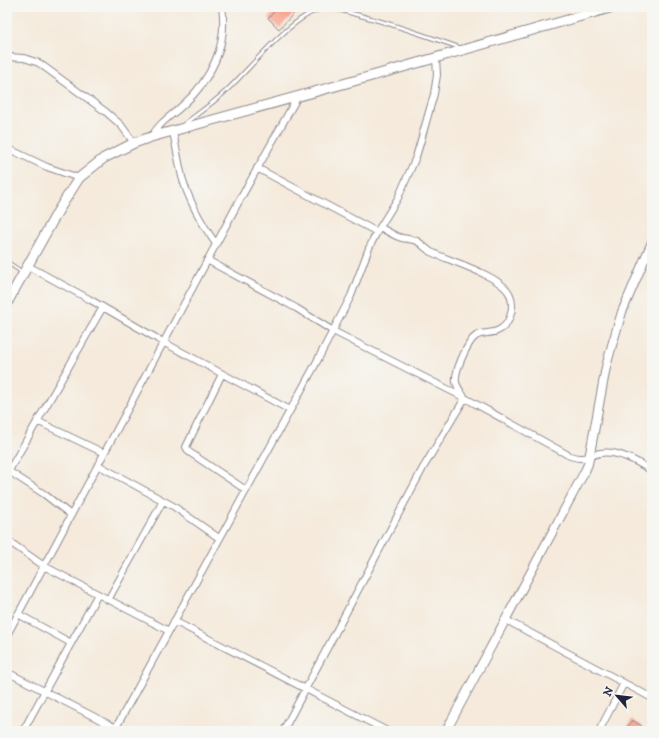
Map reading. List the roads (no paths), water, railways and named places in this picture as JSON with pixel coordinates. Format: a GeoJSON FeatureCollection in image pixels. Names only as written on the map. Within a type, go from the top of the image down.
{"type":"FeatureCollection","features":[{"type":"Feature","properties":{"kind":"main road"},"geometry":{"type":"LineString","coordinates":[[7,303],[58,210],[79,178],[104,158],[134,143],[613,7]]}},
{"type":"Feature","properties":{"kind":"street"},"geometry":{"type":"LineString","coordinates":[[151,137],[162,121],[183,106],[196,92],[216,61],[221,46],[223,29],[222,7]]}},
{"type":"Feature","properties":{"kind":"street"},"geometry":{"type":"LineString","coordinates":[[7,58],[24,58],[39,63],[106,112],[121,125],[134,143]]}},
{"type":"Feature","properties":{"kind":"street"},"geometry":{"type":"LineString","coordinates":[[7,672],[45,691],[115,730],[333,331],[351,296],[362,264],[378,230],[398,198],[416,157],[434,94],[437,75],[436,58]]}},
{"type":"Feature","properties":{"kind":"street"},"geometry":{"type":"LineString","coordinates":[[7,635],[9,624],[18,614],[257,168],[298,96]]}},
{"type":"Feature","properties":{"kind":"street"},"geometry":{"type":"LineString","coordinates":[[173,132],[188,194],[206,229],[216,244]]}},
{"type":"Feature","properties":{"kind":"street"},"geometry":{"type":"LineString","coordinates":[[7,148],[46,167],[79,178]]}},
{"type":"Feature","properties":{"kind":"street"},"geometry":{"type":"LineString","coordinates":[[257,168],[378,230],[417,241],[430,251],[502,284],[510,295],[512,312],[505,325],[497,331],[481,333],[472,339],[456,372],[456,384],[465,398]]}},
{"type":"Feature","properties":{"kind":"street"},"geometry":{"type":"LineString","coordinates":[[446,731],[582,477],[588,458],[606,367],[614,338],[622,312],[652,242]]}},
{"type":"Feature","properties":{"kind":"street"},"geometry":{"type":"LineString","coordinates":[[208,260],[296,308],[333,331],[465,398],[570,456],[582,459],[600,453],[615,454],[641,464],[652,471]]}},
{"type":"Feature","properties":{"kind":"street"},"geometry":{"type":"LineString","coordinates":[[26,269],[103,307],[163,342],[290,410]]}},
{"type":"Feature","properties":{"kind":"street"},"geometry":{"type":"LineString","coordinates":[[71,515],[44,494],[7,472],[103,307]]}},
{"type":"Feature","properties":{"kind":"street"},"geometry":{"type":"LineString","coordinates":[[222,374],[186,447],[189,452],[246,490]]}},
{"type":"Feature","properties":{"kind":"street"},"geometry":{"type":"LineString","coordinates":[[283,731],[423,468],[465,398]]}},
{"type":"Feature","properties":{"kind":"street"},"geometry":{"type":"LineString","coordinates":[[37,421],[104,453]]}},
{"type":"Feature","properties":{"kind":"street"},"geometry":{"type":"LineString","coordinates":[[98,466],[185,513],[219,538]]}},
{"type":"Feature","properties":{"kind":"street"},"geometry":{"type":"LineString","coordinates":[[108,600],[163,501]]}},
{"type":"Feature","properties":{"kind":"street"},"geometry":{"type":"LineString","coordinates":[[7,540],[44,566],[169,631]]}},
{"type":"Feature","properties":{"kind":"street"},"geometry":{"type":"LineString","coordinates":[[23,731],[98,594]]}},
{"type":"Feature","properties":{"kind":"street"},"geometry":{"type":"LineString","coordinates":[[18,614],[71,643]]}},
{"type":"Feature","properties":{"kind":"street"},"geometry":{"type":"LineString","coordinates":[[506,620],[652,698]]}},
{"type":"Feature","properties":{"kind":"street"},"geometry":{"type":"LineString","coordinates":[[174,621],[387,731]]}},
{"type":"Feature","properties":{"kind":"street"},"geometry":{"type":"LineString","coordinates":[[599,731],[624,683]]}},
{"type":"Feature","properties":{"kind":"lane"},"geometry":{"type":"LineString","coordinates":[[173,132],[210,106],[280,36],[301,19],[312,12],[322,9],[335,9],[368,17],[464,49]]}},
{"type":"Feature","properties":{"kind":"lane"},"geometry":{"type":"LineString","coordinates":[[7,262],[26,269]]}}]}
